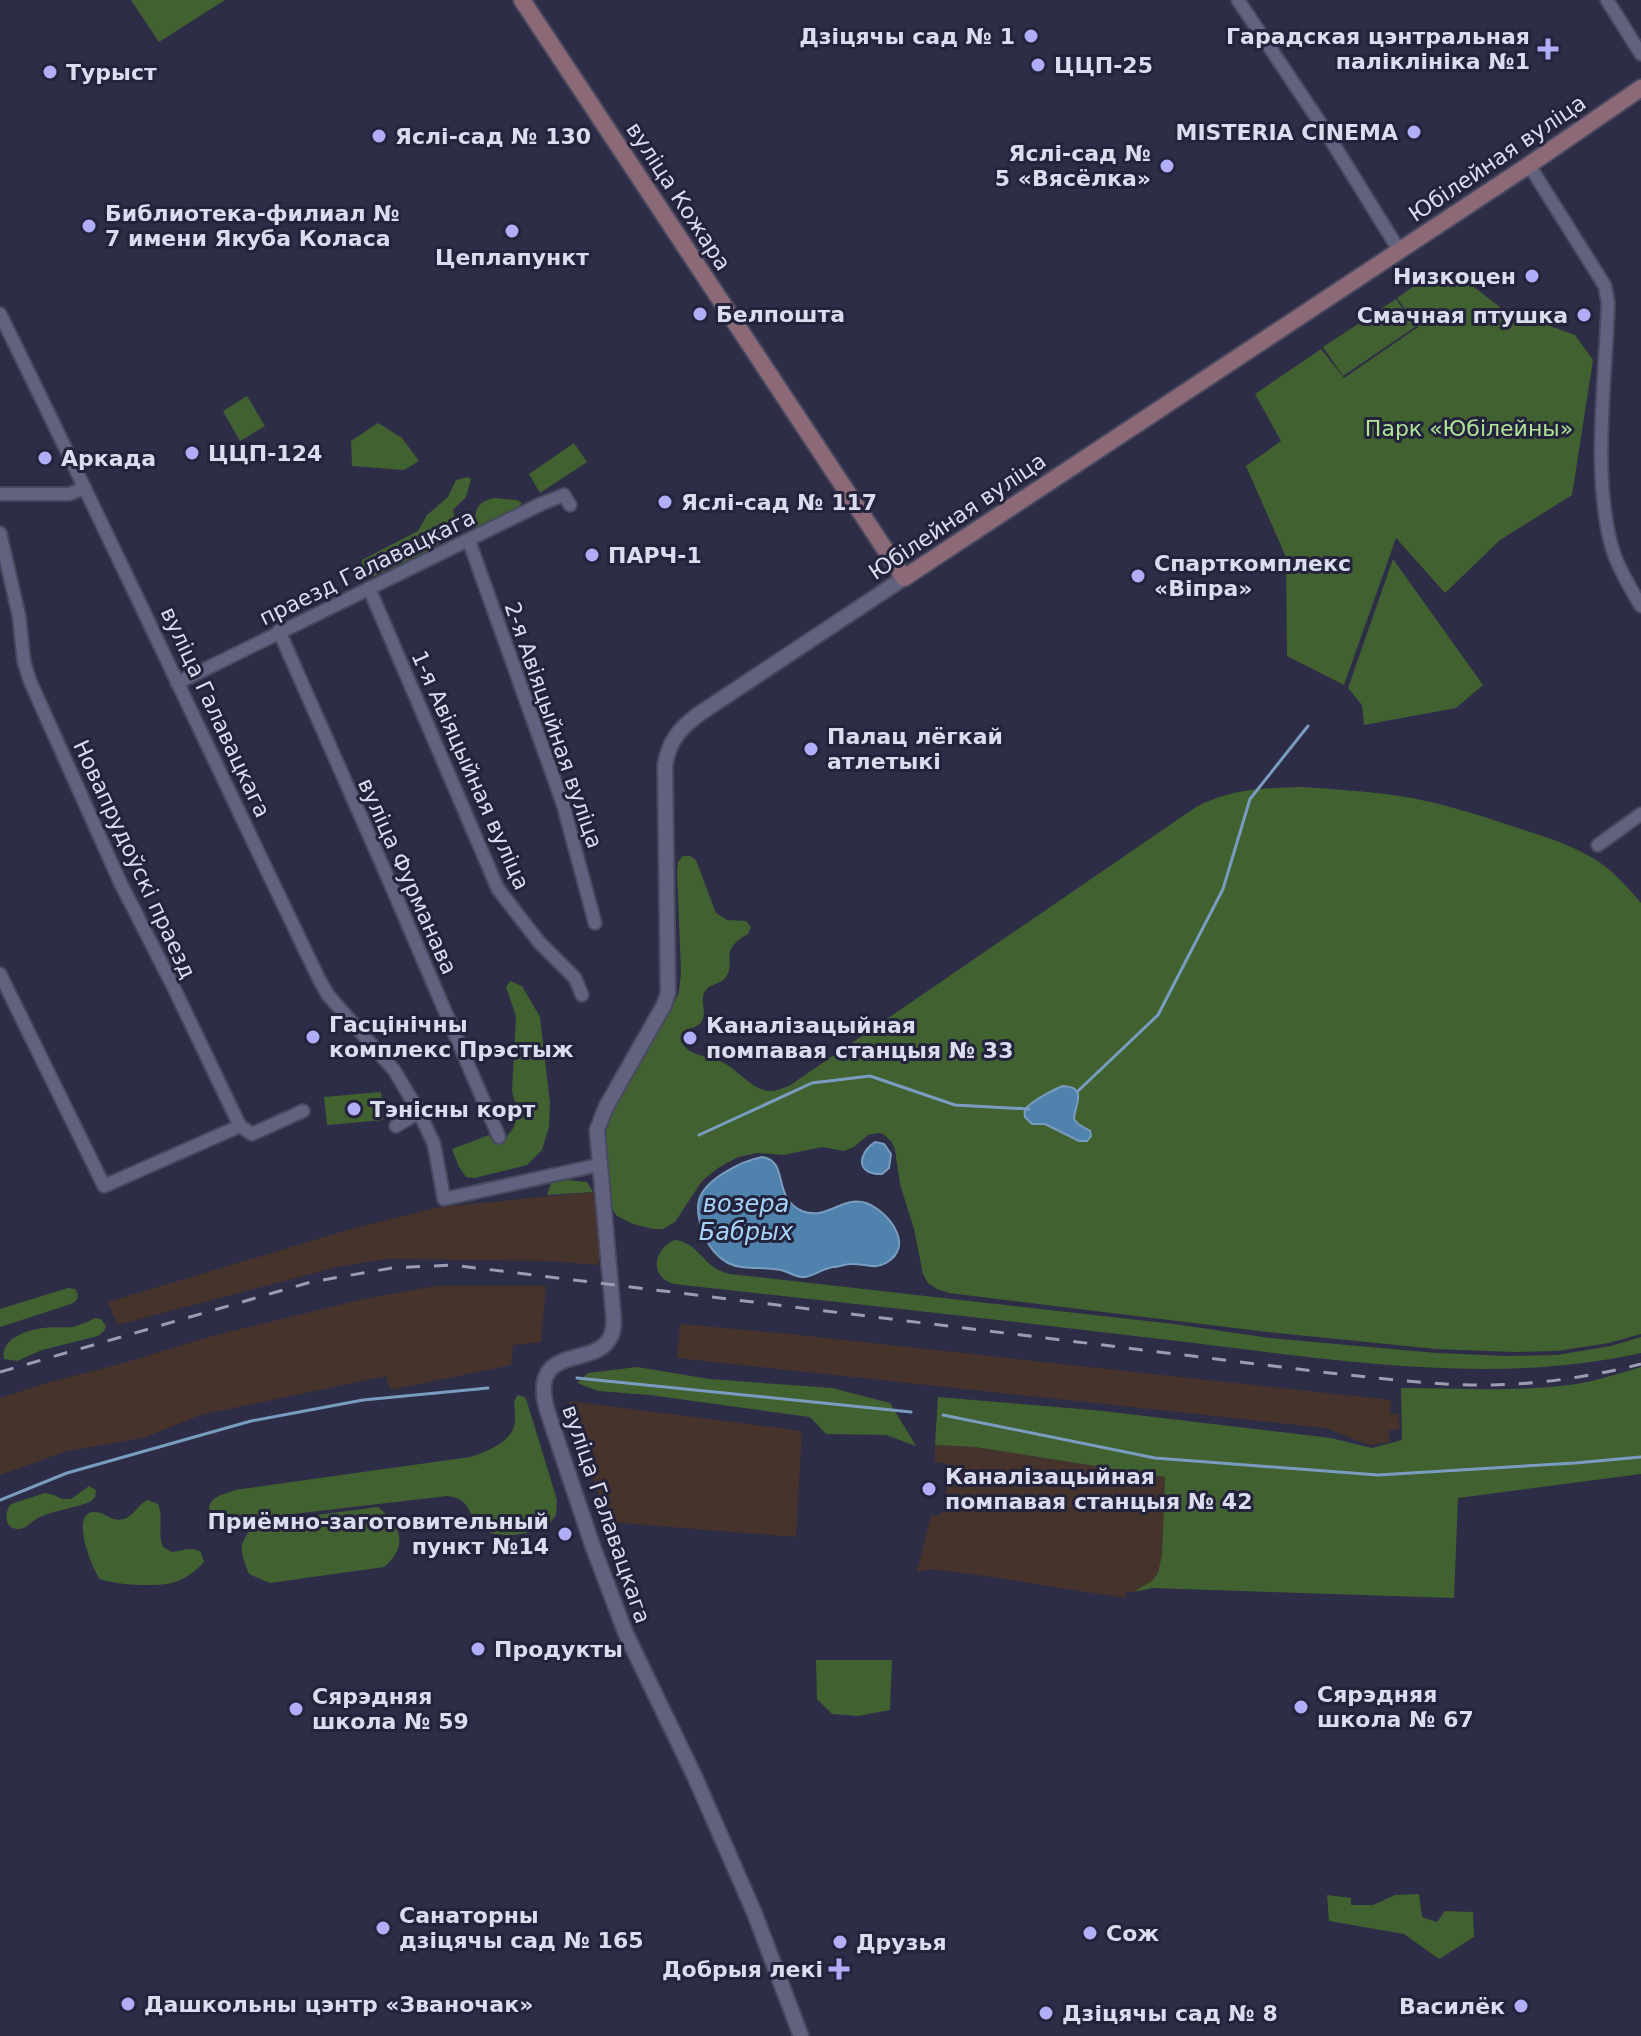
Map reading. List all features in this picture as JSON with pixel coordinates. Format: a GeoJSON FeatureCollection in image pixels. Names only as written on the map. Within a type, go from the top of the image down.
{"type":"FeatureCollection","features":[{"type":"Feature","properties":{"kind":"main road","name":"вуліца Кожара"},"geometry":{"type":"LineString","coordinates":[[522,0],[904,578]]}},
{"type":"Feature","properties":{"kind":"main road","name":"Юбілейная вуліца"},"geometry":{"type":"LineString","coordinates":[[904,578],[1641,88]]}},
{"type":"Feature","properties":{"kind":"street"},"geometry":{"type":"LineString","coordinates":[[1238,0],[1321,124],[1399,250]]}},
{"type":"Feature","properties":{"kind":"street"},"geometry":{"type":"LineString","coordinates":[[1607,0],[1641,54]]}},
{"type":"Feature","properties":{"kind":"street"},"geometry":{"type":"LineString","coordinates":[[1529,165],[1605,286],[1608,303],[1602,469],[1606,515],[1613,552],[1641,606]]}},
{"type":"Feature","properties":{"kind":"street","name":"вуліца Галавацкага"},"geometry":{"type":"LineString","coordinates":[[0,314],[319,979],[328,995],[394,1070],[419,1112],[434,1144],[444,1199],[599,1165],[614,1319],[612,1333],[603,1346],[551,1369],[543,1382],[543,1396],[593,1547],[626,1634],[694,1775],[754,1912],[801,2036]]}},
{"type":"Feature","properties":{"kind":"street"},"geometry":{"type":"LineString","coordinates":[[0,494],[69,494],[85,488]]}},
{"type":"Feature","properties":{"kind":"street","name":"праезд Галавацкага"},"geometry":{"type":"LineString","coordinates":[[177,683],[516,516],[564,495],[570,505]]}},
{"type":"Feature","properties":{"kind":"street","name":"Новапрудоўскі праезд"},"geometry":{"type":"LineString","coordinates":[[0,533],[30,681],[120,882],[240,1126]]}},
{"type":"Feature","properties":{"kind":"street","name":"2-я Авіяцыйная вуліца"},"geometry":{"type":"LineString","coordinates":[[469,541],[563,804],[595,923]]}},
{"type":"Feature","properties":{"kind":"street","name":"Юбілейная вуліца"},"geometry":{"type":"LineString","coordinates":[[599,1165],[597,1130],[602,1116],[668,993],[665,765],[672,740],[699,714],[904,578]]}},
{"type":"Feature","properties":{"kind":"street","name":"1-я Авіяцыйная вуліца"},"geometry":{"type":"LineString","coordinates":[[369,588],[498,889],[539,942],[575,978],[582,995]]}},
{"type":"Feature","properties":{"kind":"street","name":"вуліца Фурманава"},"geometry":{"type":"LineString","coordinates":[[279,631],[499,1137]]}},
{"type":"Feature","properties":{"kind":"street"},"geometry":{"type":"LineString","coordinates":[[1598,845],[1641,814]]}},
{"type":"Feature","properties":{"kind":"street"},"geometry":{"type":"LineString","coordinates":[[0,974],[104,1186],[240,1126],[252,1134],[303,1111]]}},
{"type":"Feature","properties":{"kind":"street"},"geometry":{"type":"LineString","coordinates":[[396,1126],[419,1112]]}},
{"type":"Feature","properties":{"kind":"shaded area"},"geometry":{"type":"Polygon","coordinates":[[[593,1192],[600,1253],[598,1265],[550,1261],[388,1259],[341,1266],[117,1325],[108,1302],[351,1229],[440,1207],[593,1192]]]}},
{"type":"Feature","properties":{"kind":"shaded area"},"geometry":{"type":"Polygon","coordinates":[[[435,1286],[546,1286],[541,1342],[513,1345],[511,1365],[390,1390],[386,1376],[200,1415],[146,1437],[64,1452],[0,1475],[0,1398],[216,1335],[364,1299],[435,1286]]]}},
{"type":"Feature","properties":{"kind":"shaded area"},"geometry":{"type":"Polygon","coordinates":[[[680,1324],[1391,1400],[1390,1414],[1398,1413],[1400,1429],[1388,1431],[1390,1442],[1369,1445],[1325,1428],[677,1358],[680,1324]]]}},
{"type":"Feature","properties":{"kind":"shaded area"},"geometry":{"type":"Polygon","coordinates":[[[569,1401],[802,1431],[796,1537],[608,1522],[569,1401]]]}},
{"type":"Feature","properties":{"kind":"shaded area"},"geometry":{"type":"Polygon","coordinates":[[[935,1445],[975,1447],[1165,1477],[1162,1554],[1158,1573],[1134,1592],[1126,1591],[1125,1598],[972,1574],[930,1569],[917,1572],[931,1516],[946,1510],[948,1464],[935,1462],[935,1445]]]}},
{"type":"Feature","properties":{"kind":"green space"},"geometry":{"type":"Polygon","coordinates":[[[131,0],[225,0],[159,42],[131,0]]]}},
{"type":"Feature","properties":{"kind":"green space","name":"Парк «Юбілейны»"},"geometry":{"type":"Polygon","coordinates":[[[1431,274],[1470,284],[1501,308],[1575,335],[1593,360],[1572,495],[1500,540],[1445,593],[1396,538],[1344,685],[1287,656],[1286,557],[1246,466],[1281,441],[1255,394],[1321,349],[1344,378],[1418,327],[1397,298],[1431,274]]]}},
{"type":"Feature","properties":{"kind":"green space"},"geometry":{"type":"Polygon","coordinates":[[[1396,299],[1415,327],[1343,376],[1323,347],[1396,299]]]}},
{"type":"Feature","properties":{"kind":"green space"},"geometry":{"type":"Polygon","coordinates":[[[247,396],[265,426],[240,441],[223,411],[247,396]]]}},
{"type":"Feature","properties":{"kind":"green space"},"geometry":{"type":"Polygon","coordinates":[[[378,423],[402,438],[419,461],[404,470],[352,466],[351,441],[378,423]]]}},
{"type":"Feature","properties":{"kind":"green space"},"geometry":{"type":"Polygon","coordinates":[[[574,443],[587,462],[540,493],[529,474],[574,443]]]}},
{"type":"Feature","properties":{"kind":"green space"},"geometry":{"type":"Polygon","coordinates":[[[471,479],[466,497],[453,510],[455,521],[438,545],[368,579],[361,570],[362,560],[418,531],[427,515],[448,497],[456,480],[471,479]]]}},
{"type":"Feature","properties":{"kind":"green space"},"geometry":{"type":"Polygon","coordinates":[[[494,498],[522,503],[511,514],[475,530],[479,505],[494,498]]]}},
{"type":"Feature","properties":{"kind":"green space"},"geometry":{"type":"Polygon","coordinates":[[[1393,559],[1483,685],[1456,708],[1364,725],[1362,705],[1348,688],[1393,559]]]}},
{"type":"Feature","properties":{"kind":"green space"},"geometry":{"type":"Polygon","coordinates":[[[1301,787],[1362,791],[1414,799],[1459,809],[1539,835],[1572,847],[1602,864],[1641,903],[1641,1334],[1609,1343],[1557,1351],[1436,1349],[1267,1332],[949,1293],[928,1283],[923,1274],[914,1229],[900,1184],[895,1150],[892,1142],[878,1133],[868,1135],[844,1151],[822,1147],[784,1155],[757,1153],[738,1157],[702,1181],[675,1222],[663,1229],[633,1224],[617,1216],[612,1209],[604,1142],[606,1128],[617,1100],[679,992],[677,871],[678,862],[683,856],[696,860],[716,913],[727,920],[746,921],[751,927],[730,951],[726,977],[705,991],[703,1018],[698,1025],[685,1032],[684,1045],[695,1054],[727,1065],[759,1088],[773,1091],[789,1086],[1196,807],[1222,796],[1247,791],[1301,787]]]}},
{"type":"Feature","properties":{"kind":"green space"},"geometry":{"type":"Polygon","coordinates":[[[510,981],[522,986],[540,1017],[550,1103],[549,1127],[542,1150],[527,1165],[474,1178],[466,1177],[452,1149],[492,1134],[496,1141],[506,1138],[514,1127],[517,1113],[512,1091],[516,1016],[506,987],[510,981]]]}},
{"type":"Feature","properties":{"kind":"green space","name":"Тэнісны корт"},"geometry":{"type":"Polygon","coordinates":[[[381,1092],[383,1120],[327,1125],[324,1097],[381,1092]]]}},
{"type":"Feature","properties":{"kind":"green space"},"geometry":{"type":"Polygon","coordinates":[[[567,1180],[587,1182],[593,1192],[547,1195],[551,1183],[567,1180]]]}},
{"type":"Feature","properties":{"kind":"green space"},"geometry":{"type":"Polygon","coordinates":[[[674,1240],[690,1245],[714,1267],[730,1274],[1174,1324],[1270,1338],[1507,1356],[1557,1355],[1611,1346],[1641,1337],[1641,1353],[1581,1363],[1522,1368],[1401,1366],[674,1284],[660,1276],[657,1263],[662,1250],[674,1240]]]}},
{"type":"Feature","properties":{"kind":"green space"},"geometry":{"type":"Polygon","coordinates":[[[68,1288],[75,1289],[77,1293],[78,1298],[73,1303],[0,1327],[0,1309],[68,1288]]]}},
{"type":"Feature","properties":{"kind":"green space"},"geometry":{"type":"Polygon","coordinates":[[[95,1318],[101,1319],[106,1326],[98,1336],[42,1350],[17,1361],[4,1359],[6,1346],[16,1336],[47,1327],[72,1327],[95,1318]]]}},
{"type":"Feature","properties":{"kind":"green space"},"geometry":{"type":"Polygon","coordinates":[[[637,1367],[709,1379],[832,1388],[890,1403],[916,1446],[886,1435],[826,1434],[810,1417],[598,1391],[577,1383],[588,1373],[637,1367]]]}},
{"type":"Feature","properties":{"kind":"green space"},"geometry":{"type":"Polygon","coordinates":[[[1641,1367],[1641,1474],[1458,1498],[1454,1598],[1152,1588],[1134,1592],[1158,1573],[1162,1554],[1165,1477],[975,1447],[935,1445],[938,1397],[1103,1411],[1331,1438],[1372,1448],[1402,1440],[1401,1388],[1548,1387],[1587,1382],[1641,1367]]]}},
{"type":"Feature","properties":{"kind":"green space"},"geometry":{"type":"Polygon","coordinates":[[[518,1395],[525,1397],[528,1405],[557,1500],[556,1515],[547,1527],[521,1534],[494,1533],[479,1525],[464,1503],[447,1496],[225,1522],[209,1510],[215,1498],[235,1490],[470,1457],[484,1452],[505,1440],[514,1428],[518,1395]]]}},
{"type":"Feature","properties":{"kind":"green space"},"geometry":{"type":"Polygon","coordinates":[[[89,1486],[96,1490],[90,1502],[37,1518],[20,1529],[8,1523],[6,1515],[11,1504],[45,1493],[71,1499],[89,1486]]]}},
{"type":"Feature","properties":{"kind":"green space"},"geometry":{"type":"Polygon","coordinates":[[[148,1500],[158,1504],[160,1509],[163,1547],[172,1552],[197,1550],[201,1552],[204,1562],[194,1572],[165,1584],[125,1584],[100,1579],[85,1542],[83,1522],[86,1515],[97,1512],[124,1519],[148,1500]]]}},
{"type":"Feature","properties":{"kind":"green space"},"geometry":{"type":"Polygon","coordinates":[[[378,1507],[392,1521],[399,1536],[397,1551],[384,1567],[270,1583],[249,1574],[242,1547],[256,1523],[378,1507]]]}},
{"type":"Feature","properties":{"kind":"green space"},"geometry":{"type":"Polygon","coordinates":[[[816,1660],[892,1660],[890,1710],[858,1716],[832,1714],[817,1699],[816,1660]]]}},
{"type":"Feature","properties":{"kind":"green space"},"geometry":{"type":"Polygon","coordinates":[[[1419,1894],[1422,1917],[1437,1922],[1445,1911],[1473,1912],[1474,1937],[1439,1959],[1404,1934],[1329,1921],[1327,1895],[1351,1898],[1351,1905],[1373,1905],[1395,1895],[1419,1894]]]}},
{"type":"Feature","properties":{"kind":"water"},"geometry":{"type":"Polygon","coordinates":[[[1063,1086],[1071,1087],[1078,1093],[1074,1119],[1090,1131],[1087,1141],[1079,1141],[1045,1124],[1032,1124],[1025,1117],[1025,1110],[1032,1103],[1063,1086]]]}},
{"type":"Feature","properties":{"kind":"water"},"geometry":{"type":"Polygon","coordinates":[[[875,1142],[884,1144],[891,1154],[889,1168],[882,1174],[867,1171],[862,1163],[865,1152],[875,1142]]]}},
{"type":"Feature","properties":{"kind":"water","name":"возера Бабрых"},"geometry":{"type":"Polygon","coordinates":[[[762,1157],[776,1165],[787,1197],[802,1211],[820,1213],[857,1201],[883,1213],[899,1239],[895,1256],[882,1265],[846,1264],[805,1277],[774,1269],[741,1267],[724,1261],[711,1248],[703,1232],[698,1214],[699,1200],[716,1178],[745,1162],[762,1157]]]}},
{"type":"Feature","properties":{"kind":"waterway"},"geometry":{"type":"LineString","coordinates":[[1077,1092],[1158,1015],[1223,889],[1250,799],[1308,726]]}},
{"type":"Feature","properties":{"kind":"waterway"},"geometry":{"type":"LineString","coordinates":[[699,1135],[812,1083],[870,1076],[955,1105],[1029,1109]]}},
{"type":"Feature","properties":{"kind":"waterway"},"geometry":{"type":"LineString","coordinates":[[577,1378],[911,1412]]}},
{"type":"Feature","properties":{"kind":"waterway"},"geometry":{"type":"LineString","coordinates":[[0,1500],[67,1473],[251,1421],[363,1400],[488,1388]]}},
{"type":"Feature","properties":{"kind":"waterway"},"geometry":{"type":"LineString","coordinates":[[943,1415],[1155,1458],[1378,1475],[1641,1457]]}},
{"type":"Feature","properties":{"kind":"railway"},"geometry":{"type":"LineString","coordinates":[[0,1372],[311,1282],[392,1268],[452,1265],[1418,1382],[1471,1385],[1535,1382],[1641,1364]]}},
{"type":"Feature","properties":{"kind":"place","name":"Дзіцячы сад № 1"},"geometry":{"type":"Point","coordinates":[1031,36]}},
{"type":"Feature","properties":{"kind":"place","name":"Гарадская цэнтральная паліклініка №1"},"geometry":{"type":"Point","coordinates":[1548,49]}},
{"type":"Feature","properties":{"kind":"place","name":"ЦЦП-25"},"geometry":{"type":"Point","coordinates":[1038,65]}},
{"type":"Feature","properties":{"kind":"place","name":"Турыст"},"geometry":{"type":"Point","coordinates":[50,72]}},
{"type":"Feature","properties":{"kind":"place","name":"MISTERIA CINEMA"},"geometry":{"type":"Point","coordinates":[1414,132]}},
{"type":"Feature","properties":{"kind":"place","name":"Яслі-сад № 130"},"geometry":{"type":"Point","coordinates":[379,136]}},
{"type":"Feature","properties":{"kind":"place","name":"Яслі-сад № 5 «Вясёлка»"},"geometry":{"type":"Point","coordinates":[1167,166]}},
{"type":"Feature","properties":{"kind":"place","name":"Библиотека-филиал № 7 имени Якуба Коласа"},"geometry":{"type":"Point","coordinates":[89,226]}},
{"type":"Feature","properties":{"kind":"place","name":"Цеплапункт"},"geometry":{"type":"Point","coordinates":[512,231]}},
{"type":"Feature","properties":{"kind":"place","name":"Низкоцен"},"geometry":{"type":"Point","coordinates":[1532,276]}},
{"type":"Feature","properties":{"kind":"place","name":"Белпошта"},"geometry":{"type":"Point","coordinates":[700,314]}},
{"type":"Feature","properties":{"kind":"place","name":"Смачная птушка"},"geometry":{"type":"Point","coordinates":[1584,315]}},
{"type":"Feature","properties":{"kind":"place","name":"ЦЦП-124"},"geometry":{"type":"Point","coordinates":[192,453]}},
{"type":"Feature","properties":{"kind":"place","name":"Аркада"},"geometry":{"type":"Point","coordinates":[45,458]}},
{"type":"Feature","properties":{"kind":"place","name":"Яслі-сад № 117"},"geometry":{"type":"Point","coordinates":[665,502]}},
{"type":"Feature","properties":{"kind":"place","name":"ПАРЧ-1"},"geometry":{"type":"Point","coordinates":[592,555]}},
{"type":"Feature","properties":{"kind":"place","name":"Спарткомплекс «Віпра»"},"geometry":{"type":"Point","coordinates":[1138,576]}},
{"type":"Feature","properties":{"kind":"place","name":"Палац лёгкай атлетыкі"},"geometry":{"type":"Point","coordinates":[811,749]}},
{"type":"Feature","properties":{"kind":"place","name":"Гасцінічны комплекс Прэстыж"},"geometry":{"type":"Point","coordinates":[313,1037]}},
{"type":"Feature","properties":{"kind":"place","name":"Каналізацыйная помпавая станцыя № 33"},"geometry":{"type":"Point","coordinates":[690,1038]}},
{"type":"Feature","properties":{"kind":"place","name":"Тэнісны корт"},"geometry":{"type":"Point","coordinates":[354,1109]}},
{"type":"Feature","properties":{"kind":"place","name":"Каналізацыйная помпавая станцыя № 42"},"geometry":{"type":"Point","coordinates":[929,1489]}},
{"type":"Feature","properties":{"kind":"place","name":"Приёмно-заготовительный пункт №14"},"geometry":{"type":"Point","coordinates":[565,1534]}},
{"type":"Feature","properties":{"kind":"place","name":"Продукты"},"geometry":{"type":"Point","coordinates":[478,1649]}},
{"type":"Feature","properties":{"kind":"place","name":"Сярэдняя школа № 67"},"geometry":{"type":"Point","coordinates":[1301,1707]}},
{"type":"Feature","properties":{"kind":"place","name":"Сярэдняя школа № 59"},"geometry":{"type":"Point","coordinates":[296,1709]}},
{"type":"Feature","properties":{"kind":"place","name":"Санаторны дзіцячы сад № 165"},"geometry":{"type":"Point","coordinates":[383,1928]}},
{"type":"Feature","properties":{"kind":"place","name":"Сож"},"geometry":{"type":"Point","coordinates":[1090,1933]}},
{"type":"Feature","properties":{"kind":"place","name":"Друзья"},"geometry":{"type":"Point","coordinates":[840,1942]}},
{"type":"Feature","properties":{"kind":"place","name":"Добрыя лекі"},"geometry":{"type":"Point","coordinates":[839,1969]}},
{"type":"Feature","properties":{"kind":"place","name":"Дашкольны цэнтр «Званочак»"},"geometry":{"type":"Point","coordinates":[128,2004]}},
{"type":"Feature","properties":{"kind":"place","name":"Василёк"},"geometry":{"type":"Point","coordinates":[1521,2006]}},
{"type":"Feature","properties":{"kind":"place","name":"Дзіцячы сад № 8"},"geometry":{"type":"Point","coordinates":[1046,2013]}}]}
